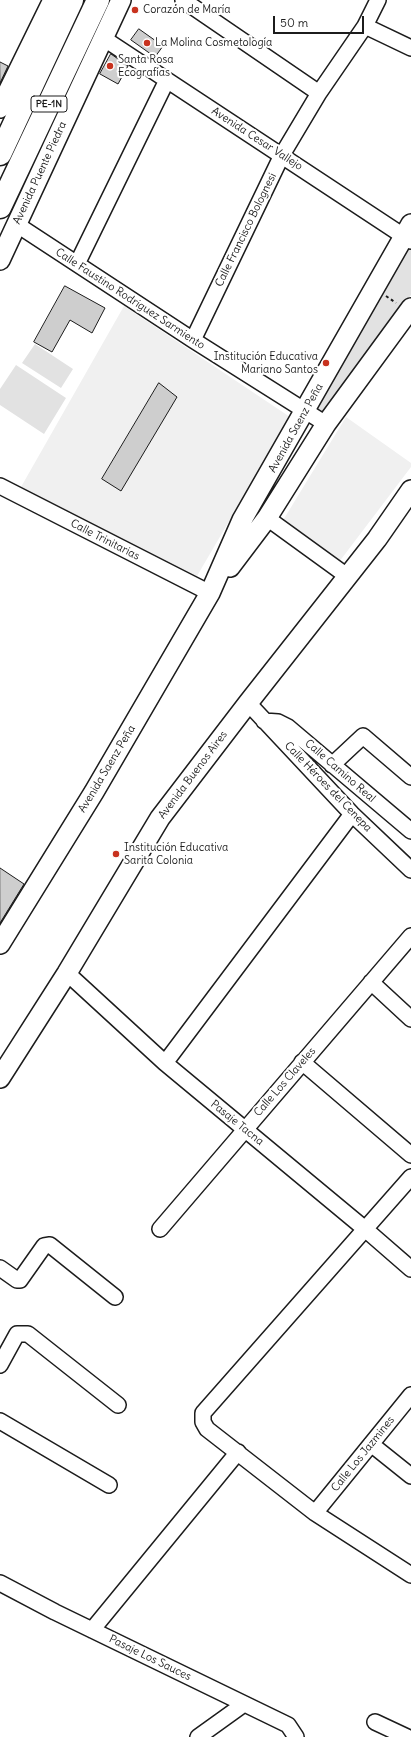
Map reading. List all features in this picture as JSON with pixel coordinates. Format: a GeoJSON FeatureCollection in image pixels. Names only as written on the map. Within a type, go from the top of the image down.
{"type":"FeatureCollection","features":[{"type":"Feature","properties":{"kind":"highway","name":"PE-1N"},"geometry":{"type":"LineString","coordinates":[[0,154],[72,0]]}},
{"type":"Feature","properties":{"kind":"highway","name":"PE-1N"},"geometry":{"type":"LineString","coordinates":[[0,207],[98,0]]}},
{"type":"Feature","properties":{"kind":"main road"},"geometry":{"type":"LineString","coordinates":[[0,108],[53,0]]}},
{"type":"Feature","properties":{"kind":"main road","name":"Avenida Puente Piedra"},"geometry":{"type":"LineString","coordinates":[[0,260],[121,0]]}},
{"type":"Feature","properties":{"kind":"main road","name":"Avenida Saenz Peña"},"geometry":{"type":"LineString","coordinates":[[0,944],[94,792],[210,593],[242,520],[375,289],[409,234]]}},
{"type":"Feature","properties":{"kind":"main road","name":"Avenida Saenz Peña"},"geometry":{"type":"LineString","coordinates":[[210,593],[267,518],[326,424],[410,309]]}},
{"type":"Feature","properties":{"kind":"main road","name":"Avenida Buenos Aires"},"geometry":{"type":"LineString","coordinates":[[0,1078],[67,973],[160,818],[376,539],[411,490]]}},
{"type":"Feature","properties":{"kind":"street"},"geometry":{"type":"LineString","coordinates":[[183,0],[319,92]]}},
{"type":"Feature","properties":{"kind":"street","name":"Calle Francisco Bolognesi"},"geometry":{"type":"LineString","coordinates":[[193,340],[282,155],[319,92],[365,26],[371,2]]}},
{"type":"Feature","properties":{"kind":"street"},"geometry":{"type":"LineString","coordinates":[[365,26],[411,48]]}},
{"type":"Feature","properties":{"kind":"street","name":"Avenida Cesar Vallejo"},"geometry":{"type":"LineString","coordinates":[[103,38],[282,155],[409,234]]}},
{"type":"Feature","properties":{"kind":"street"},"geometry":{"type":"LineString","coordinates":[[77,264],[167,80]]}},
{"type":"Feature","properties":{"kind":"street","name":"Calle Faustino Rodriguez Sarmiento"},"geometry":{"type":"LineString","coordinates":[[16,224],[193,340],[326,424]]}},
{"type":"Feature","properties":{"kind":"street","name":"Calle Trinitarias"},"geometry":{"type":"LineString","coordinates":[[0,486],[210,593]]}},
{"type":"Feature","properties":{"kind":"street"},"geometry":{"type":"LineString","coordinates":[[267,518],[347,576]]}},
{"type":"Feature","properties":{"kind":"street","name":"Calle Héroes del Cenepa"},"geometry":{"type":"LineString","coordinates":[[248,703],[352,814],[411,870]]}},
{"type":"Feature","properties":{"kind":"street","name":"Calle Camino Real"},"geometry":{"type":"LineString","coordinates":[[264,721],[278,722],[288,727],[411,831]]}},
{"type":"Feature","properties":{"kind":"street"},"geometry":{"type":"LineString","coordinates":[[332,765],[363,736],[411,777]]}},
{"type":"Feature","properties":{"kind":"street"},"geometry":{"type":"LineString","coordinates":[[165,1063],[352,814]]}},
{"type":"Feature","properties":{"kind":"street","name":"Calle Los Claveles"},"geometry":{"type":"LineString","coordinates":[[160,1229],[244,1129],[411,936]]}},
{"type":"Feature","properties":{"kind":"street","name":"Pasaje Tacna"},"geometry":{"type":"LineString","coordinates":[[67,973],[165,1063],[411,1269]]}},
{"type":"Feature","properties":{"kind":"street"},"geometry":{"type":"LineString","coordinates":[[371,982],[411,1019]]}},
{"type":"Feature","properties":{"kind":"street"},"geometry":{"type":"LineString","coordinates":[[302,1062],[411,1155]]}},
{"type":"Feature","properties":{"kind":"street"},"geometry":{"type":"LineString","coordinates":[[411,1177],[203,1413],[203,1422],[207,1429],[315,1513],[411,1575]]}},
{"type":"Feature","properties":{"kind":"street"},"geometry":{"type":"LineString","coordinates":[[0,1268],[17,1280],[20,1280],[44,1246],[50,1245],[115,1297]]}},
{"type":"Feature","properties":{"kind":"street"},"geometry":{"type":"LineString","coordinates":[[0,1365],[17,1334],[28,1334],[118,1405]]}},
{"type":"Feature","properties":{"kind":"street","name":"Calle Los Jazmines"},"geometry":{"type":"LineString","coordinates":[[315,1513],[410,1397]]}},
{"type":"Feature","properties":{"kind":"street"},"geometry":{"type":"LineString","coordinates":[[0,1421],[109,1485]]}},
{"type":"Feature","properties":{"kind":"street"},"geometry":{"type":"LineString","coordinates":[[371,1444],[411,1476]]}},
{"type":"Feature","properties":{"kind":"street"},"geometry":{"type":"LineString","coordinates":[[92,1630],[238,1452]]}},
{"type":"Feature","properties":{"kind":"street","name":"Pasaje Los Sauces"},"geometry":{"type":"LineString","coordinates":[[0,1583],[92,1630],[288,1725],[296,1737]]}},
{"type":"Feature","properties":{"kind":"street"},"geometry":{"type":"LineString","coordinates":[[198,1737],[244,1704]]}},
{"type":"Feature","properties":{"kind":"street"},"geometry":{"type":"LineString","coordinates":[[375,1722],[407,1737]]}},
{"type":"Feature","properties":{"kind":"path"},"geometry":{"type":"LineString","coordinates":[[375,289],[410,309]]}},
{"type":"Feature","properties":{"kind":"shaded area"},"geometry":{"type":"Polygon","coordinates":[[[411,249],[411,295],[325,411],[320,413],[315,410],[405,251],[411,249]]]}},
{"type":"Feature","properties":{"kind":"shaded area"},"geometry":{"type":"Polygon","coordinates":[[[124,306],[290,417],[197,576],[21,487],[124,306]]]}},
{"type":"Feature","properties":{"kind":"shaded area"},"geometry":{"type":"Polygon","coordinates":[[[35,344],[73,369],[61,388],[22,363],[35,344]]]}},
{"type":"Feature","properties":{"kind":"shaded area"},"geometry":{"type":"Polygon","coordinates":[[[16,365],[66,398],[44,434],[0,405],[0,389],[16,365]]]}},
{"type":"Feature","properties":{"kind":"shaded area"},"geometry":{"type":"Polygon","coordinates":[[[346,417],[411,463],[411,467],[339,562],[282,522],[346,417]]]}},
{"type":"Feature","properties":{"kind":"building","name":"La Molina Cosmetología"},"geometry":{"type":"Polygon","coordinates":[[[139,29],[163,46],[155,57],[131,40],[139,29]]]}},
{"type":"Feature","properties":{"kind":"building"},"geometry":{"type":"Polygon","coordinates":[[[111,54],[128,66],[118,84],[100,74],[111,54]]]}},
{"type":"Feature","properties":{"kind":"building"},"geometry":{"type":"Polygon","coordinates":[[[0,62],[8,66],[0,83],[0,62]]]}},
{"type":"Feature","properties":{"kind":"building"},"geometry":{"type":"Polygon","coordinates":[[[65,286],[105,308],[92,333],[70,320],[52,352],[34,342],[65,286]]]}},
{"type":"Feature","properties":{"kind":"building"},"geometry":{"type":"Polygon","coordinates":[[[159,383],[177,397],[121,491],[102,479],[159,383]]]}},
{"type":"Feature","properties":{"kind":"building"},"geometry":{"type":"Polygon","coordinates":[[[0,868],[24,884],[0,923],[0,868]]]}},
{"type":"Feature","properties":{"kind":"place","name":"Corazón de María"},"geometry":{"type":"Point","coordinates":[135,10]}},
{"type":"Feature","properties":{"kind":"place","name":"La Molina Cosmetología"},"geometry":{"type":"Point","coordinates":[147,43]}},
{"type":"Feature","properties":{"kind":"place","name":"Santa Rosa Ecografías"},"geometry":{"type":"Point","coordinates":[110,66]}},
{"type":"Feature","properties":{"kind":"place","name":"Institución Educativa Mariano Santos"},"geometry":{"type":"Point","coordinates":[326,363]}},
{"type":"Feature","properties":{"kind":"place","name":"Institución Educativa Sarita Colonia"},"geometry":{"type":"Point","coordinates":[116,854]}}]}
